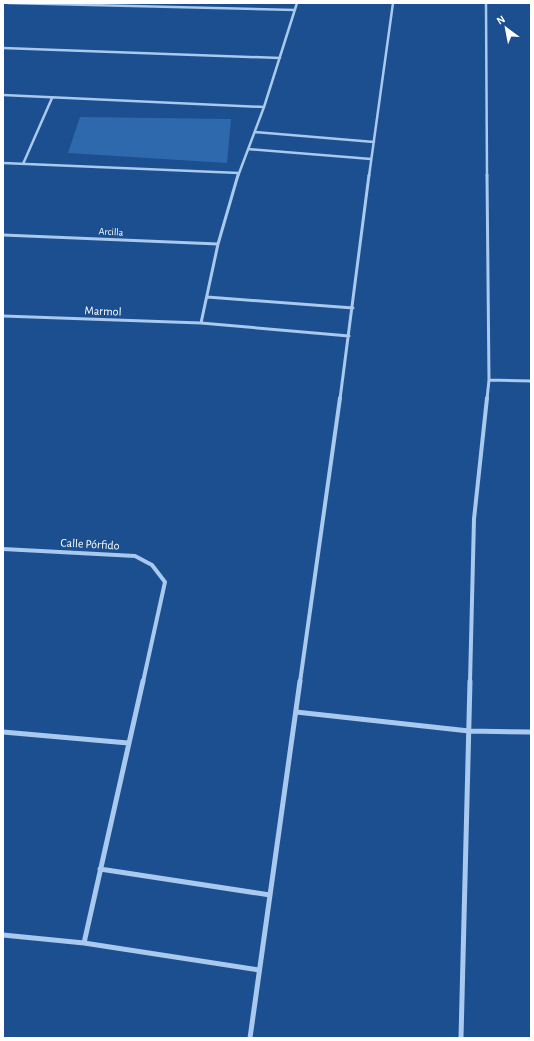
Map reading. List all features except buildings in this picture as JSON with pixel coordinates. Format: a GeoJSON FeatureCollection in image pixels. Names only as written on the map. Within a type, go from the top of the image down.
{"type":"FeatureCollection","features":[{"type":"Feature","properties":{"kind":"street"},"geometry":{"type":"LineString","coordinates":[[8,3],[112,4],[295,10]]}},
{"type":"Feature","properties":{"kind":"street"},"geometry":{"type":"LineString","coordinates":[[201,324],[218,244],[239,173],[264,107],[297,3]]}},
{"type":"Feature","properties":{"kind":"street"},"geometry":{"type":"LineString","coordinates":[[250,1038],[353,308],[371,159],[393,3]]}},
{"type":"Feature","properties":{"kind":"street"},"geometry":{"type":"LineString","coordinates":[[461,1038],[474,519],[489,380],[486,3]]}},
{"type":"Feature","properties":{"kind":"street"},"geometry":{"type":"LineString","coordinates":[[3,48],[280,58]]}},
{"type":"Feature","properties":{"kind":"street"},"geometry":{"type":"LineString","coordinates":[[3,95],[264,107]]}},
{"type":"Feature","properties":{"kind":"street"},"geometry":{"type":"LineString","coordinates":[[23,164],[52,98]]}},
{"type":"Feature","properties":{"kind":"street"},"geometry":{"type":"LineString","coordinates":[[255,132],[374,142]]}},
{"type":"Feature","properties":{"kind":"street"},"geometry":{"type":"LineString","coordinates":[[248,149],[371,159]]}},
{"type":"Feature","properties":{"kind":"street"},"geometry":{"type":"LineString","coordinates":[[3,164],[239,173]]}},
{"type":"Feature","properties":{"kind":"street","name":"Arcilla"},"geometry":{"type":"LineString","coordinates":[[3,235],[218,244]]}},
{"type":"Feature","properties":{"kind":"street"},"geometry":{"type":"LineString","coordinates":[[207,297],[353,308]]}},
{"type":"Feature","properties":{"kind":"street","name":"Marmol"},"geometry":{"type":"LineString","coordinates":[[3,316],[201,324],[349,336]]}},
{"type":"Feature","properties":{"kind":"street"},"geometry":{"type":"LineString","coordinates":[[489,380],[531,381]]}},
{"type":"Feature","properties":{"kind":"street","name":"Calle Pórfido"},"geometry":{"type":"LineString","coordinates":[[3,549],[135,556],[152,565],[165,582],[128,743]]}},
{"type":"Feature","properties":{"kind":"street"},"geometry":{"type":"LineString","coordinates":[[296,712],[469,731],[531,732]]}},
{"type":"Feature","properties":{"kind":"street"},"geometry":{"type":"LineString","coordinates":[[3,732],[128,743],[84,943]]}},
{"type":"Feature","properties":{"kind":"street"},"geometry":{"type":"LineString","coordinates":[[100,870],[270,895]]}},
{"type":"Feature","properties":{"kind":"street"},"geometry":{"type":"LineString","coordinates":[[3,935],[84,943],[259,970]]}},
{"type":"Feature","properties":{"kind":"shaded area"},"geometry":{"type":"Polygon","coordinates":[[[80,117],[231,119],[227,163],[68,153],[80,117]]]}}]}
